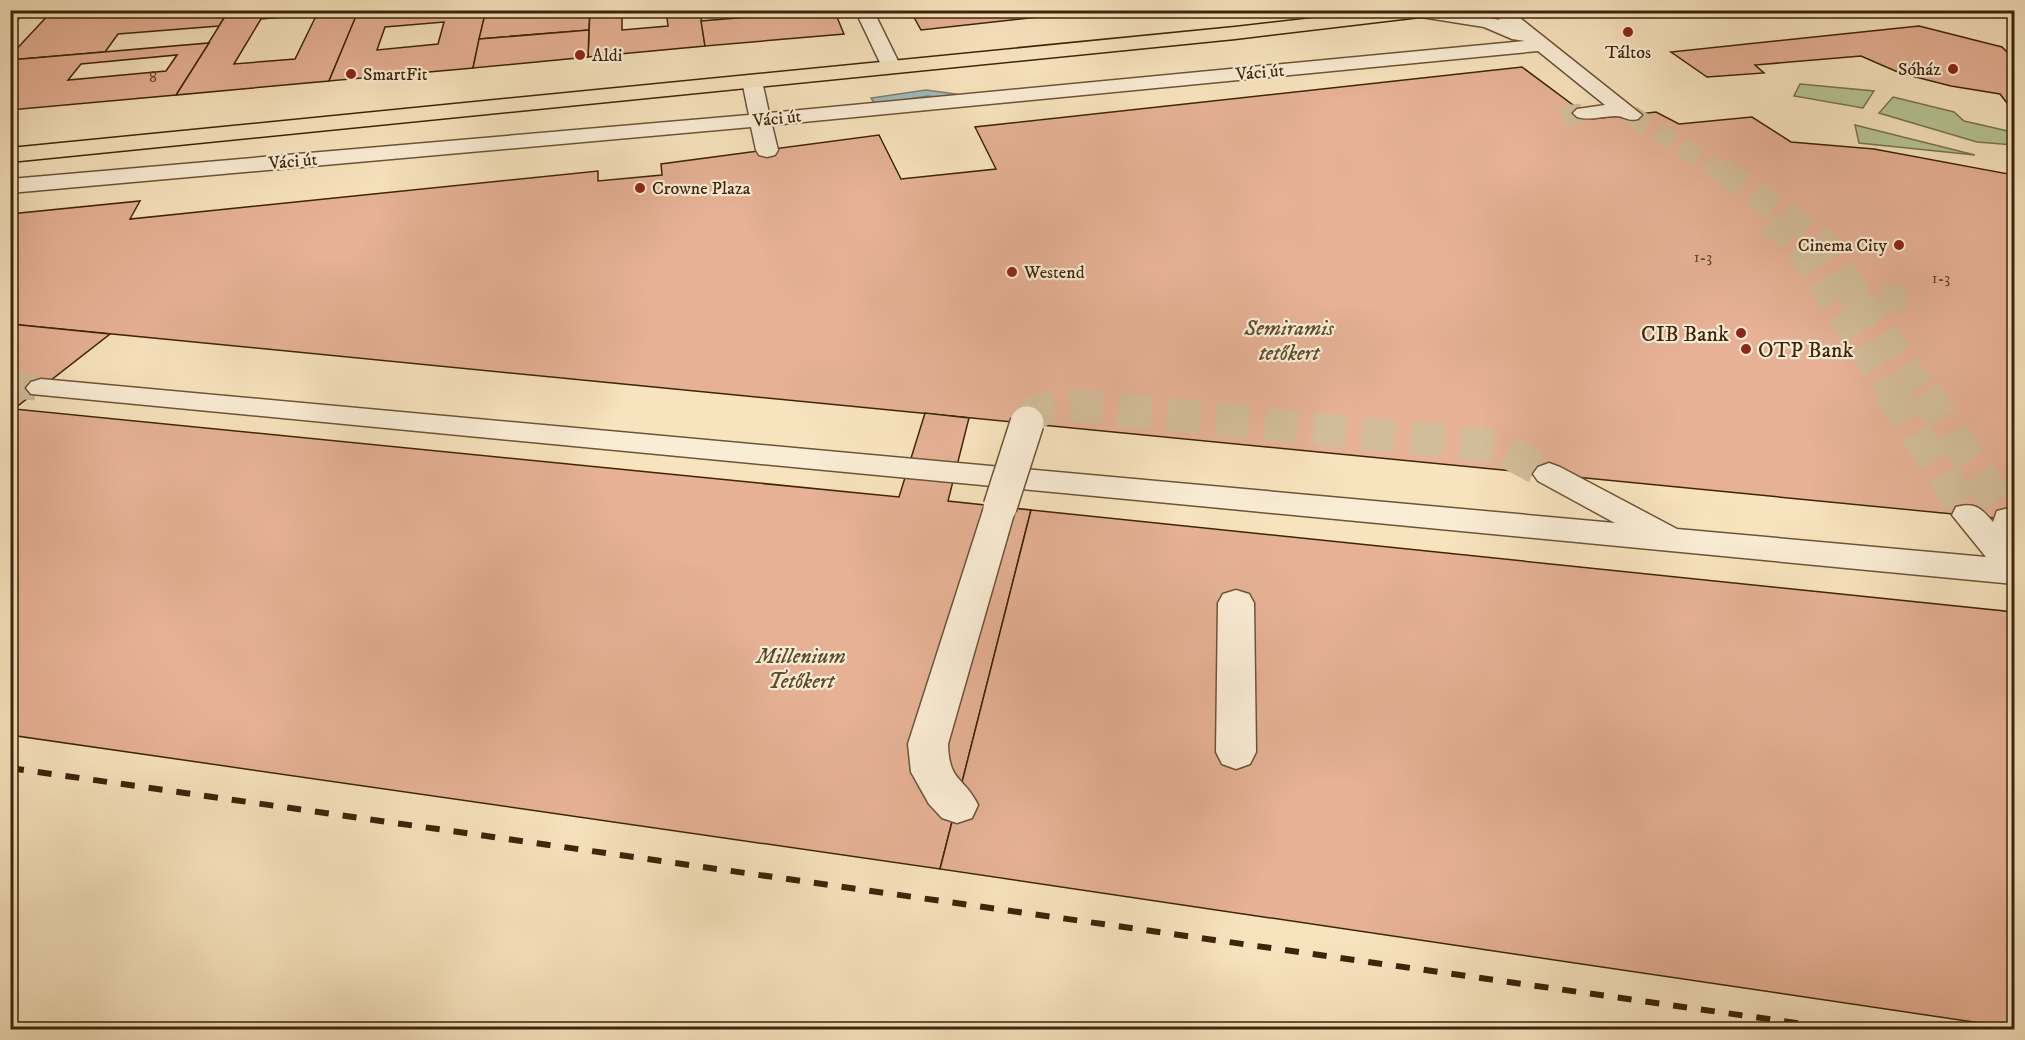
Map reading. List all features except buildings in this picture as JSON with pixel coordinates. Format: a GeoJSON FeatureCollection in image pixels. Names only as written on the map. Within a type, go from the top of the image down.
{"type":"FeatureCollection","features":[{"type":"Feature","properties":{"kind":"main road","name":"Váci út"},"geometry":{"type":"LineString","coordinates":[[10,155],[1429,11]]}},
{"type":"Feature","properties":{"kind":"main road","name":"Váci út"},"geometry":{"type":"LineString","coordinates":[[10,141],[123,144]]}},
{"type":"Feature","properties":{"kind":"main road","name":"Váci út"},"geometry":{"type":"LineString","coordinates":[[10,166],[123,144]]}},
{"type":"Feature","properties":{"kind":"street"},"geometry":{"type":"LineString","coordinates":[[10,17],[16,10]]}},
{"type":"Feature","properties":{"kind":"street"},"geometry":{"type":"LineString","coordinates":[[864,10],[891,67]]}},
{"type":"Feature","properties":{"kind":"street"},"geometry":{"type":"LineString","coordinates":[[1498,10],[1627,112],[1584,113]]}},
{"type":"Feature","properties":{"kind":"street"},"geometry":{"type":"LineString","coordinates":[[1429,11],[1488,22],[1542,45]]}},
{"type":"Feature","properties":{"kind":"street","name":"Váci út"},"geometry":{"type":"LineString","coordinates":[[10,186],[761,120],[1542,45]]}},
{"type":"Feature","properties":{"kind":"street"},"geometry":{"type":"LineString","coordinates":[[752,81],[767,150]]}},
{"type":"Feature","properties":{"kind":"street"},"geometry":{"type":"LineString","coordinates":[[41,388],[2014,573]]}},
{"type":"Feature","properties":{"kind":"street"},"geometry":{"type":"LineString","coordinates":[[957,805],[936,786],[928,759],[928,744],[1027,423]]}},
{"type":"Feature","properties":{"kind":"street"},"geometry":{"type":"LineString","coordinates":[[1549,474],[1677,541]]}},
{"type":"Feature","properties":{"kind":"street"},"geometry":{"type":"LineString","coordinates":[[1968,515],[2014,567]]}},
{"type":"Feature","properties":{"kind":"street"},"geometry":{"type":"LineString","coordinates":[[1236,603],[1236,752]]}},
{"type":"Feature","properties":{"kind":"green space"},"geometry":{"type":"Polygon","coordinates":[[[1800,84],[1874,91],[1863,108],[1794,96],[1800,84]]]}},
{"type":"Feature","properties":{"kind":"green space"},"geometry":{"type":"Polygon","coordinates":[[[1893,97],[1954,112],[1964,121],[2012,132],[2014,145],[1977,142],[1879,113],[1893,97]]]}},
{"type":"Feature","properties":{"kind":"green space"},"geometry":{"type":"Polygon","coordinates":[[[1855,125],[1975,155],[1859,143],[1855,125]]]}},
{"type":"Feature","properties":{"kind":"water"},"geometry":{"type":"Polygon","coordinates":[[[926,90],[956,94],[952,99],[928,96],[875,104],[871,98],[926,90]]]}},
{"type":"Feature","properties":{"kind":"tunnel"},"geometry":{"type":"LineString","coordinates":[[1562,116],[1584,113]]}},
{"type":"Feature","properties":{"kind":"tunnel"},"geometry":{"type":"LineString","coordinates":[[1631,115],[1723,173]]}},
{"type":"Feature","properties":{"kind":"tunnel"},"geometry":{"type":"LineString","coordinates":[[1721,171],[1821,239],[1859,296]]}},
{"type":"Feature","properties":{"kind":"tunnel"},"geometry":{"type":"LineString","coordinates":[[1769,223],[1793,240],[1891,393]]}},
{"type":"Feature","properties":{"kind":"tunnel"},"geometry":{"type":"LineString","coordinates":[[1842,294],[1859,296]]}},
{"type":"Feature","properties":{"kind":"tunnel"},"geometry":{"type":"LineString","coordinates":[[1859,296],[1921,301]]}},
{"type":"Feature","properties":{"kind":"tunnel"},"geometry":{"type":"LineString","coordinates":[[1859,296],[1925,393]]}},
{"type":"Feature","properties":{"kind":"tunnel"},"geometry":{"type":"LineString","coordinates":[[10,385],[41,388]]}},
{"type":"Feature","properties":{"kind":"tunnel"},"geometry":{"type":"LineString","coordinates":[[1890,392],[1968,515]]}},
{"type":"Feature","properties":{"kind":"tunnel"},"geometry":{"type":"LineString","coordinates":[[1924,392],[2009,519]]}},
{"type":"Feature","properties":{"kind":"tunnel"},"geometry":{"type":"LineString","coordinates":[[1027,423],[1030,417],[1040,410],[1071,405],[1496,446],[1549,474]]}},
{"type":"Feature","properties":{"kind":"railway"},"geometry":{"type":"LineString","coordinates":[[10,768],[1845,1030]]}},
{"type":"Feature","properties":{"kind":"place","name":"Táltos"},"geometry":{"type":"Point","coordinates":[1628,32]}},
{"type":"Feature","properties":{"kind":"place","name":"Aldi"},"geometry":{"type":"Point","coordinates":[580,55]}},
{"type":"Feature","properties":{"kind":"place","name":"Sóház"},"geometry":{"type":"Point","coordinates":[1953,69]}},
{"type":"Feature","properties":{"kind":"place","name":"SmartFit"},"geometry":{"type":"Point","coordinates":[351,74]}},
{"type":"Feature","properties":{"kind":"place","name":"Crowne Plaza"},"geometry":{"type":"Point","coordinates":[640,188]}},
{"type":"Feature","properties":{"kind":"place","name":"Cinema City"},"geometry":{"type":"Point","coordinates":[1899,245]}},
{"type":"Feature","properties":{"kind":"place","name":"Westend"},"geometry":{"type":"Point","coordinates":[1012,272]}},
{"type":"Feature","properties":{"kind":"place","name":"CIB Bank"},"geometry":{"type":"Point","coordinates":[1741,333]}},
{"type":"Feature","properties":{"kind":"place","name":"OTP Bank"},"geometry":{"type":"Point","coordinates":[1746,349]}},
{"type":"Feature","properties":{"kind":"park label","name":"Semiramis tetőkert"},"geometry":{"type":"Point","coordinates":[1289,340]}},
{"type":"Feature","properties":{"kind":"park label","name":"Millenium Tetőkert"},"geometry":{"type":"Point","coordinates":[801,668]}}]}
